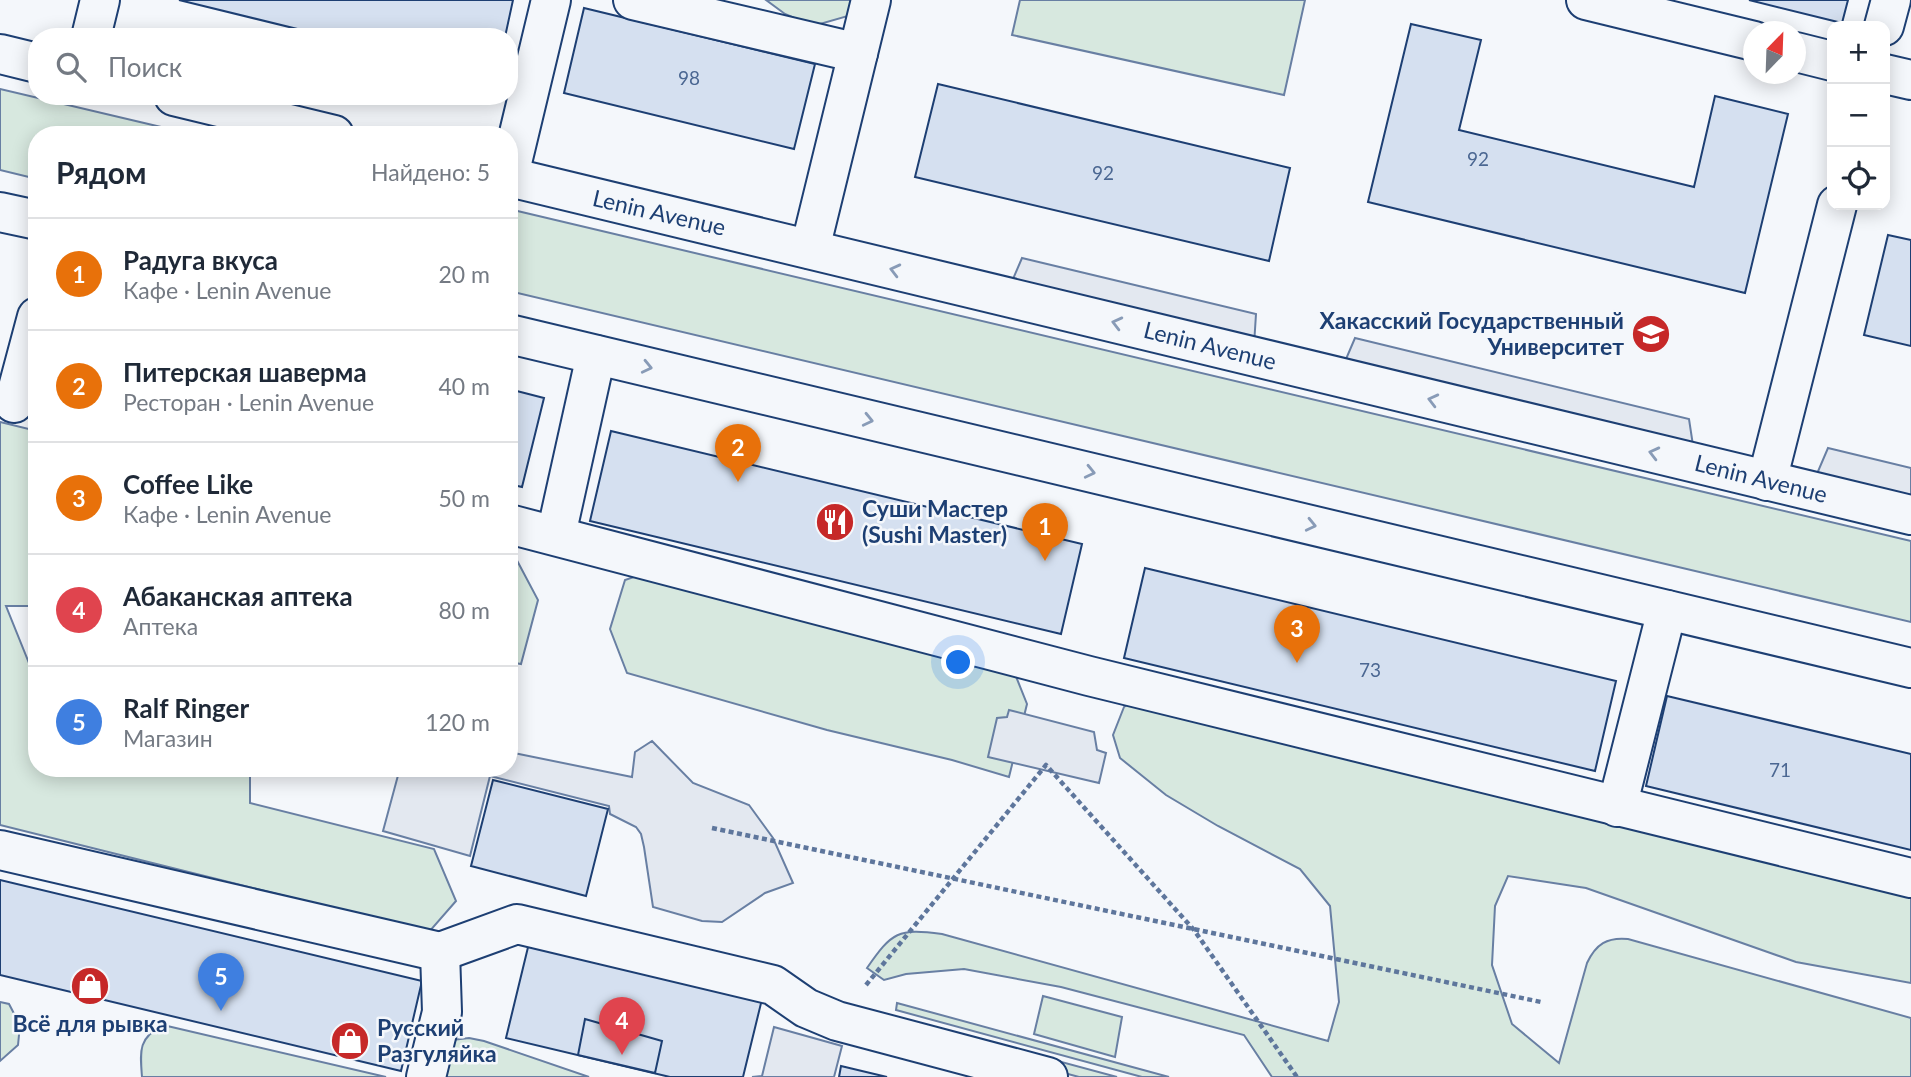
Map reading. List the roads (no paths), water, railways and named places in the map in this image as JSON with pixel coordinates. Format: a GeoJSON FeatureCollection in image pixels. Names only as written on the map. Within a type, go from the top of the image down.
{"type":"FeatureCollection","features":[{"type":"Feature","properties":{"kind":"street"},"geometry":{"type":"LineString","coordinates":[[93,28],[100,0]]}},
{"type":"Feature","properties":{"kind":"street"},"geometry":{"type":"LineString","coordinates":[[518,138],[551,0]]}},
{"type":"Feature","properties":{"kind":"street"},"geometry":{"type":"LineString","coordinates":[[633,0],[858,53]]}},
{"type":"Feature","properties":{"kind":"street"},"geometry":{"type":"LineString","coordinates":[[810,249],[871,0]]}},
{"type":"Feature","properties":{"kind":"street"},"geometry":{"type":"LineString","coordinates":[[1586,0],[1743,38]]}},
{"type":"Feature","properties":{"kind":"street"},"geometry":{"type":"LineString","coordinates":[[1885,21],[1891,0]]}},
{"type":"Feature","properties":{"kind":"street"},"geometry":{"type":"LineString","coordinates":[[0,54],[28,61]]}},
{"type":"Feature","properties":{"kind":"street"},"geometry":{"type":"LineString","coordinates":[[1806,54],[1827,60]]}},
{"type":"Feature","properties":{"kind":"street"},"geometry":{"type":"LineString","coordinates":[[1890,75],[1911,80]]}},
{"type":"Feature","properties":{"kind":"street"},"geometry":{"type":"LineString","coordinates":[[211,105],[297,126]]}},
{"type":"Feature","properties":{"kind":"street","name":"Lenin Avenue"},"geometry":{"type":"LineString","coordinates":[[518,178],[1911,515]]}},
{"type":"Feature","properties":{"kind":"street"},"geometry":{"type":"LineString","coordinates":[[1768,481],[1836,210]]}},
{"type":"Feature","properties":{"kind":"street"},"geometry":{"type":"LineString","coordinates":[[0,212],[28,218]]}},
{"type":"Feature","properties":{"kind":"street"},"geometry":{"type":"LineString","coordinates":[[518,336],[1911,668]]}},
{"type":"Feature","properties":{"kind":"street"},"geometry":{"type":"LineString","coordinates":[[556,535],[596,355]]}},
{"type":"Feature","properties":{"kind":"street"},"geometry":{"type":"LineString","coordinates":[[17,404],[28,356]]}},
{"type":"Feature","properties":{"kind":"street"},"geometry":{"type":"LineString","coordinates":[[518,526],[1089,677],[1911,878]]}},
{"type":"Feature","properties":{"kind":"street"},"geometry":{"type":"LineString","coordinates":[[1617,807],[1667,610]]}},
{"type":"Feature","properties":{"kind":"street"},"geometry":{"type":"LineString","coordinates":[[0,850],[440,952],[517,924],[772,985],[806,1008],[837,1021],[1048,1077]]}},
{"type":"Feature","properties":{"kind":"street"},"geometry":{"type":"LineString","coordinates":[[426,1077],[442,1012],[440,952]]}},
{"type":"Feature","properties":{"kind":"place","name":"Хакасский Государственный Университет"},"geometry":{"type":"Point","coordinates":[1651,334]}},
{"type":"Feature","properties":{"kind":"place","name":"Питерская шаверма"},"geometry":{"type":"Point","coordinates":[738,482]}},
{"type":"Feature","properties":{"kind":"place","name":"Суши Мастер (Sushi Master)"},"geometry":{"type":"Point","coordinates":[835,522]}},
{"type":"Feature","properties":{"kind":"place","name":"Радуга вкуса"},"geometry":{"type":"Point","coordinates":[1045,561]}},
{"type":"Feature","properties":{"kind":"place","name":"Coffee Like"},"geometry":{"type":"Point","coordinates":[1297,663]}},
{"type":"Feature","properties":{"kind":"place","name":"Всё для рывка"},"geometry":{"type":"Point","coordinates":[90,986]}},
{"type":"Feature","properties":{"kind":"place","name":"Ralf Ringer"},"geometry":{"type":"Point","coordinates":[221,1011]}},
{"type":"Feature","properties":{"kind":"place","name":"Русский Разгуляйка"},"geometry":{"type":"Point","coordinates":[350,1041]}},
{"type":"Feature","properties":{"kind":"place","name":"Абаканская аптека"},"geometry":{"type":"Point","coordinates":[622,1055]}}]}
